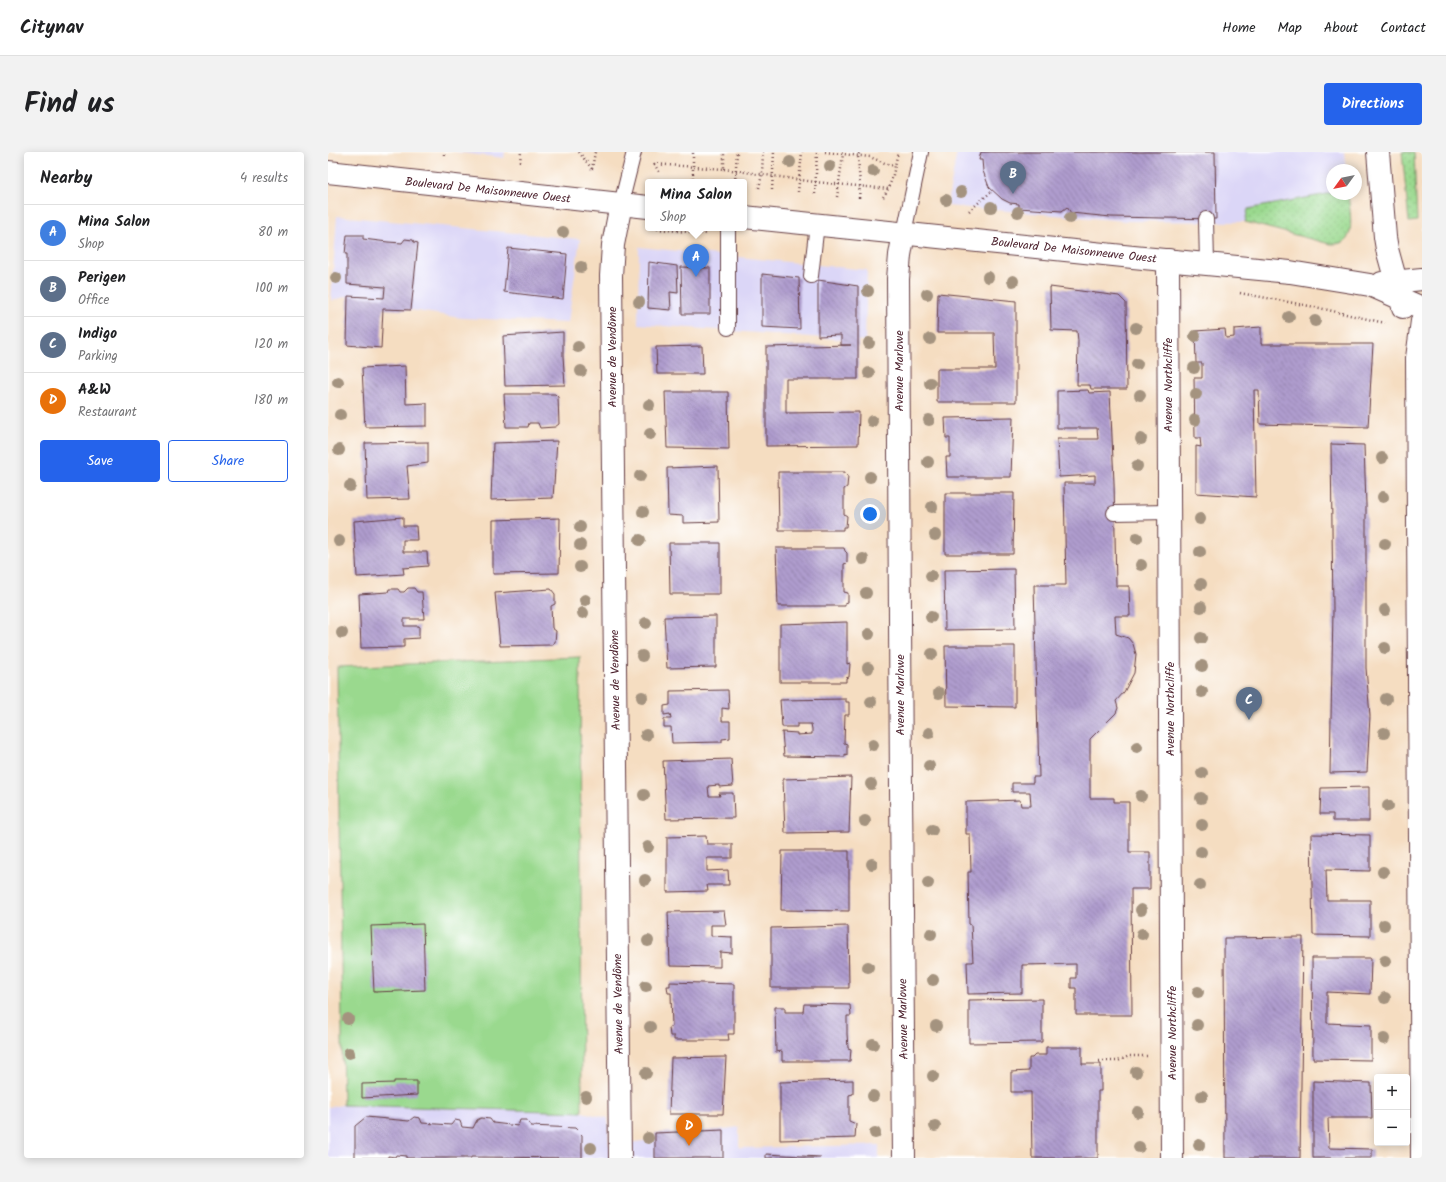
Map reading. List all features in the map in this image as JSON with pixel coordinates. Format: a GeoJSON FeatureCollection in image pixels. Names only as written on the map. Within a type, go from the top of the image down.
{"type":"FeatureCollection","features":[{"type":"Feature","properties":{"kind":"street"},"geometry":{"type":"LineString","coordinates":[[1378,152],[1385,237],[1398,290],[1417,352]]}},
{"type":"Feature","properties":{"kind":"street","name":"Boulevard De Maisonneuve Ouest"},"geometry":{"type":"LineString","coordinates":[[328,172],[645,207]]}},
{"type":"Feature","properties":{"kind":"street","name":"Avenue de Vendôme"},"geometry":{"type":"LineString","coordinates":[[620,1158],[611,276],[613,245],[621,204]]}},
{"type":"Feature","properties":{"kind":"street","name":"Boulevard De Maisonneuve Ouest"},"geometry":{"type":"LineString","coordinates":[[747,217],[1290,272],[1398,290],[1422,308]]}},
{"type":"Feature","properties":{"kind":"street","name":"Avenue Marlowe"},"geometry":{"type":"LineString","coordinates":[[904,233],[898,279],[900,788],[904,1158]]}},
{"type":"Feature","properties":{"kind":"street","name":"Avenue Northcliffe"},"geometry":{"type":"LineString","coordinates":[[1168,260],[1172,1158]]}},
{"type":"Feature","properties":{"kind":"street"},"geometry":{"type":"LineString","coordinates":[[1398,290],[1422,279]]}},
{"type":"Feature","properties":{"kind":"street"},"geometry":{"type":"LineString","coordinates":[[1422,320],[1417,352],[1420,395],[1422,1158]]}},
{"type":"Feature","properties":{"kind":"lane"},"geometry":{"type":"LineString","coordinates":[[621,204],[634,152]]}},
{"type":"Feature","properties":{"kind":"lane"},"geometry":{"type":"LineString","coordinates":[[904,233],[921,152]]}},
{"type":"Feature","properties":{"kind":"lane"},"geometry":{"type":"LineString","coordinates":[[1206,219],[1207,264]]}},
{"type":"Feature","properties":{"kind":"lane"},"geometry":{"type":"LineString","coordinates":[[811,276],[817,224]]}},
{"type":"Feature","properties":{"kind":"lane"},"geometry":{"type":"LineString","coordinates":[[728,231],[728,328]]}},
{"type":"Feature","properties":{"kind":"lane"},"geometry":{"type":"LineString","coordinates":[[1114,513],[1169,512]]}},
{"type":"Feature","properties":{"kind":"path"},"geometry":{"type":"LineString","coordinates":[[520,162],[521,152]]}},
{"type":"Feature","properties":{"kind":"path"},"geometry":{"type":"LineString","coordinates":[[579,152],[592,169],[595,152]]}},
{"type":"Feature","properties":{"kind":"path"},"geometry":{"type":"LineString","coordinates":[[693,152],[693,179]]}},
{"type":"Feature","properties":{"kind":"path"},"geometry":{"type":"LineString","coordinates":[[724,152],[724,169]]}},
{"type":"Feature","properties":{"kind":"path"},"geometry":{"type":"LineString","coordinates":[[735,179],[737,152]]}},
{"type":"Feature","properties":{"kind":"path"},"geometry":{"type":"LineString","coordinates":[[759,188],[762,174],[763,152]]}},
{"type":"Feature","properties":{"kind":"path"},"geometry":{"type":"LineString","coordinates":[[772,190],[774,152]]}},
{"type":"Feature","properties":{"kind":"path"},"geometry":{"type":"LineString","coordinates":[[798,192],[802,152]]}},
{"type":"Feature","properties":{"kind":"path"},"geometry":{"type":"LineString","coordinates":[[815,194],[817,152]]}},
{"type":"Feature","properties":{"kind":"path"},"geometry":{"type":"LineString","coordinates":[[825,152],[870,157],[895,166]]}},
{"type":"Feature","properties":{"kind":"path"},"geometry":{"type":"LineString","coordinates":[[839,152],[843,154]]}},
{"type":"Feature","properties":{"kind":"path"},"geometry":{"type":"LineString","coordinates":[[859,198],[860,186],[858,156],[860,152]]}},
{"type":"Feature","properties":{"kind":"path"},"geometry":{"type":"LineString","coordinates":[[882,197],[888,189],[898,152]]}},
{"type":"Feature","properties":{"kind":"path"},"geometry":{"type":"LineString","coordinates":[[837,196],[843,154]]}},
{"type":"Feature","properties":{"kind":"path"},"geometry":{"type":"LineString","coordinates":[[654,159],[654,164],[660,172]]}},
{"type":"Feature","properties":{"kind":"path"},"geometry":{"type":"LineString","coordinates":[[654,164],[724,169],[815,182],[888,189]]}},
{"type":"Feature","properties":{"kind":"path"},"geometry":{"type":"LineString","coordinates":[[969,211],[992,190]]}},
{"type":"Feature","properties":{"kind":"path"},"geometry":{"type":"LineString","coordinates":[[675,231],[709,234]]}},
{"type":"Feature","properties":{"kind":"path"},"geometry":{"type":"LineString","coordinates":[[1238,293],[1315,307],[1370,320]]}},
{"type":"Feature","properties":{"kind":"path"},"geometry":{"type":"LineString","coordinates":[[1098,1064],[1098,1061],[1118,1062],[1130,1056],[1152,1056]]}},
{"type":"Feature","properties":{"kind":"shaded area"},"geometry":{"type":"Polygon","coordinates":[[[454,152],[505,152],[504,158],[454,152]]]}},
{"type":"Feature","properties":{"kind":"shaded area"},"geometry":{"type":"Polygon","coordinates":[[[957,152],[1344,152],[1345,164],[1326,164],[1326,200],[1349,200],[1351,225],[1349,235],[1345,241],[1339,244],[1330,244],[1245,222],[1126,221],[947,206],[957,152]]]}},
{"type":"Feature","properties":{"kind":"shaded area"},"geometry":{"type":"Polygon","coordinates":[[[337,216],[580,239],[568,323],[462,318],[411,310],[383,309],[383,298],[348,296],[331,301],[337,216]]]}},
{"type":"Feature","properties":{"kind":"shaded area"},"geometry":{"type":"Polygon","coordinates":[[[639,247],[867,270],[865,341],[638,324],[639,247]]]}},
{"type":"Feature","properties":{"kind":"shaded area"},"geometry":{"type":"Polygon","coordinates":[[[343,1105],[582,1112],[608,1118],[609,1146],[739,1127],[739,1148],[879,1145],[879,1158],[328,1158],[328,1107],[343,1105]]]}},
{"type":"Feature","properties":{"kind":"green space"},"geometry":{"type":"Polygon","coordinates":[[[1402,152],[1414,152],[1417,221],[1409,222],[1402,152]]]}},
{"type":"Feature","properties":{"kind":"green space"},"geometry":{"type":"Polygon","coordinates":[[[1326,194],[1326,200],[1349,200],[1351,219],[1350,232],[1348,237],[1342,243],[1330,244],[1245,222],[1248,209],[1326,194]]]}},
{"type":"Feature","properties":{"kind":"green space"},"geometry":{"type":"Polygon","coordinates":[[[580,657],[582,1112],[343,1105],[337,667],[580,657]]]}},
{"type":"Feature","properties":{"kind":"building"},"geometry":{"type":"Polygon","coordinates":[[[981,152],[1215,152],[1216,219],[1111,217],[1071,213],[1067,207],[1062,211],[1019,208],[1019,204],[1010,203],[1002,199],[989,187],[983,171],[982,160],[979,160],[981,152]]]}},
{"type":"Feature","properties":{"kind":"building"},"geometry":{"type":"Polygon","coordinates":[[[347,235],[363,235],[363,239],[402,243],[405,239],[413,240],[414,242],[418,243],[411,310],[383,309],[381,348],[347,345],[348,296],[384,298],[385,287],[347,284],[347,254],[345,254],[347,235]]]}},
{"type":"Feature","properties":{"kind":"building"},"geometry":{"type":"Polygon","coordinates":[[[508,248],[567,254],[563,299],[504,292],[508,248]]]}},
{"type":"Feature","properties":{"kind":"building"},"geometry":{"type":"Polygon","coordinates":[[[649,262],[677,266],[678,293],[670,292],[671,310],[648,308],[649,262]]]}},
{"type":"Feature","properties":{"kind":"building"},"geometry":{"type":"Polygon","coordinates":[[[681,267],[710,268],[710,314],[682,314],[681,267]]]}},
{"type":"Feature","properties":{"kind":"building"},"geometry":{"type":"Polygon","coordinates":[[[762,274],[799,278],[800,329],[762,327],[762,274]]]}},
{"type":"Feature","properties":{"kind":"building"},"geometry":{"type":"Polygon","coordinates":[[[818,280],[858,286],[858,379],[786,379],[786,413],[859,412],[858,445],[766,446],[766,347],[851,345],[841,345],[841,335],[818,336],[818,280]]]}},
{"type":"Feature","properties":{"kind":"building"},"geometry":{"type":"Polygon","coordinates":[[[1050,287],[1119,296],[1126,303],[1127,389],[1091,389],[1090,385],[1077,385],[1077,331],[1051,330],[1050,287]]]}},
{"type":"Feature","properties":{"kind":"building"},"geometry":{"type":"Polygon","coordinates":[[[938,293],[1016,301],[1016,402],[937,402],[937,369],[995,369],[994,333],[937,333],[938,293]]]}},
{"type":"Feature","properties":{"kind":"building"},"geometry":{"type":"Polygon","coordinates":[[[1261,327],[1261,344],[1373,344],[1368,427],[1260,424],[1259,390],[1254,390],[1256,497],[1196,493],[1196,446],[1201,447],[1200,438],[1195,438],[1194,378],[1202,378],[1202,363],[1196,363],[1195,331],[1225,329],[1226,338],[1234,337],[1234,329],[1261,327]]]}},
{"type":"Feature","properties":{"kind":"building"},"geometry":{"type":"Polygon","coordinates":[[[563,332],[565,385],[505,386],[503,336],[563,332]]]}},
{"type":"Feature","properties":{"kind":"building"},"geometry":{"type":"Polygon","coordinates":[[[702,346],[703,374],[657,374],[656,347],[702,346]]]}},
{"type":"Feature","properties":{"kind":"building"},"geometry":{"type":"Polygon","coordinates":[[[405,366],[406,404],[427,403],[427,426],[365,427],[362,368],[405,366]]]}},
{"type":"Feature","properties":{"kind":"building"},"geometry":{"type":"Polygon","coordinates":[[[1088,390],[1089,393],[1110,392],[1116,586],[1129,586],[1130,616],[1115,616],[1116,634],[1128,638],[1133,644],[1136,654],[1134,673],[1124,692],[1116,701],[1118,708],[1116,713],[1090,739],[1090,798],[1114,798],[1114,802],[1129,802],[1129,852],[1150,852],[1150,889],[1131,889],[1132,1015],[1076,1015],[1076,988],[1071,988],[1071,978],[1076,978],[1076,964],[1022,965],[1022,993],[968,994],[967,962],[973,962],[971,925],[969,924],[968,872],[971,872],[970,834],[966,834],[966,802],[1020,800],[1021,806],[1031,806],[1030,792],[1012,792],[1012,783],[1033,783],[1033,777],[1039,777],[1034,585],[1066,585],[1064,483],[1095,483],[1095,475],[1059,477],[1057,439],[1098,439],[1097,428],[1057,428],[1057,391],[1088,390]]]}},
{"type":"Feature","properties":{"kind":"building"},"geometry":{"type":"Polygon","coordinates":[[[665,392],[728,392],[729,449],[667,448],[665,392]]]}},
{"type":"Feature","properties":{"kind":"building"},"geometry":{"type":"Polygon","coordinates":[[[504,394],[555,394],[558,397],[559,424],[555,427],[540,428],[538,423],[529,423],[528,427],[506,427],[504,394]]]}},
{"type":"Feature","properties":{"kind":"building"},"geometry":{"type":"Polygon","coordinates":[[[1013,417],[1011,477],[947,477],[946,457],[950,457],[950,438],[946,438],[945,418],[1013,417]]]}},
{"type":"Feature","properties":{"kind":"building"},"geometry":{"type":"Polygon","coordinates":[[[557,441],[553,498],[491,500],[493,443],[557,441]]]}},
{"type":"Feature","properties":{"kind":"building"},"geometry":{"type":"Polygon","coordinates":[[[428,442],[428,463],[407,466],[410,499],[367,500],[365,443],[428,442]]]}},
{"type":"Feature","properties":{"kind":"building"},"geometry":{"type":"Polygon","coordinates":[[[1331,444],[1364,445],[1366,505],[1366,668],[1370,716],[1367,772],[1330,773],[1333,611],[1331,444]]]}},
{"type":"Feature","properties":{"kind":"building"},"geometry":{"type":"Polygon","coordinates":[[[718,466],[719,522],[683,523],[683,516],[668,515],[667,468],[718,466]]]}},
{"type":"Feature","properties":{"kind":"building"},"geometry":{"type":"Polygon","coordinates":[[[778,472],[845,472],[848,476],[847,487],[844,489],[844,514],[847,516],[846,527],[843,527],[843,530],[779,530],[778,472]]]}},
{"type":"Feature","properties":{"kind":"building"},"geometry":{"type":"Polygon","coordinates":[[[945,493],[1014,493],[1013,554],[945,554],[945,493]]]}},
{"type":"Feature","properties":{"kind":"building"},"geometry":{"type":"Polygon","coordinates":[[[403,517],[403,526],[416,526],[417,540],[403,540],[403,552],[427,552],[428,566],[403,568],[404,574],[357,577],[354,521],[403,517]]]}},
{"type":"Feature","properties":{"kind":"building"},"geometry":{"type":"Polygon","coordinates":[[[560,518],[559,573],[493,574],[493,520],[560,518]]]}},
{"type":"Feature","properties":{"kind":"building"},"geometry":{"type":"Polygon","coordinates":[[[669,543],[720,543],[720,594],[670,594],[669,543]]]}},
{"type":"Feature","properties":{"kind":"building"},"geometry":{"type":"Polygon","coordinates":[[[776,548],[844,548],[847,553],[847,563],[844,564],[844,592],[848,593],[848,602],[845,603],[845,606],[778,606],[776,548]]]}},
{"type":"Feature","properties":{"kind":"building"},"geometry":{"type":"Polygon","coordinates":[[[1014,569],[1015,629],[945,630],[944,570],[1014,569]]]}},
{"type":"Feature","properties":{"kind":"building"},"geometry":{"type":"Polygon","coordinates":[[[408,588],[414,588],[417,592],[422,592],[424,619],[404,619],[404,626],[419,626],[419,638],[404,639],[404,647],[361,648],[359,594],[388,592],[389,589],[398,589],[400,592],[404,592],[408,588]]]}},
{"type":"Feature","properties":{"kind":"building"},"geometry":{"type":"Polygon","coordinates":[[[551,589],[555,594],[555,604],[551,606],[552,628],[556,631],[555,642],[551,645],[500,646],[495,593],[551,589]]]}},
{"type":"Feature","properties":{"kind":"building"},"geometry":{"type":"Polygon","coordinates":[[[716,616],[716,667],[667,668],[664,617],[716,616]]]}},
{"type":"Feature","properties":{"kind":"building"},"geometry":{"type":"Polygon","coordinates":[[[847,622],[847,664],[850,663],[849,677],[846,678],[846,682],[780,682],[780,624],[847,622]]]}},
{"type":"Feature","properties":{"kind":"building"},"geometry":{"type":"Polygon","coordinates":[[[945,646],[1015,646],[1015,707],[946,706],[945,646]]]}},
{"type":"Feature","properties":{"kind":"building"},"geometry":{"type":"Polygon","coordinates":[[[728,690],[729,709],[722,708],[722,721],[730,721],[730,738],[722,739],[722,742],[672,743],[671,727],[664,727],[664,719],[671,719],[670,714],[664,715],[664,706],[670,705],[670,691],[728,690]]]}},
{"type":"Feature","properties":{"kind":"building"},"geometry":{"type":"Polygon","coordinates":[[[846,699],[846,702],[849,702],[849,715],[845,715],[844,743],[847,744],[847,755],[845,754],[845,757],[784,756],[782,732],[797,733],[797,735],[812,734],[812,729],[811,724],[797,724],[797,727],[782,727],[780,700],[846,699]]]}},
{"type":"Feature","properties":{"kind":"building"},"geometry":{"type":"Polygon","coordinates":[[[731,759],[733,786],[708,786],[709,796],[720,796],[719,793],[733,793],[734,818],[666,819],[663,761],[731,759]]]}},
{"type":"Feature","properties":{"kind":"building"},"geometry":{"type":"Polygon","coordinates":[[[851,777],[849,832],[785,833],[783,779],[851,777]]]}},
{"type":"Feature","properties":{"kind":"building"},"geometry":{"type":"Polygon","coordinates":[[[1369,787],[1369,821],[1333,821],[1333,814],[1320,814],[1321,788],[1369,787]]]}},
{"type":"Feature","properties":{"kind":"building"},"geometry":{"type":"Polygon","coordinates":[[[1311,834],[1370,835],[1370,871],[1326,870],[1327,900],[1370,900],[1370,936],[1313,935],[1311,834]]]}},
{"type":"Feature","properties":{"kind":"building"},"geometry":{"type":"Polygon","coordinates":[[[706,836],[707,844],[732,844],[732,858],[707,858],[707,871],[728,870],[729,885],[707,885],[708,891],[667,892],[667,837],[706,836]]]}},
{"type":"Feature","properties":{"kind":"building"},"geometry":{"type":"Polygon","coordinates":[[[782,851],[849,851],[849,911],[781,910],[782,851]]]}},
{"type":"Feature","properties":{"kind":"building"},"geometry":{"type":"Polygon","coordinates":[[[724,911],[726,925],[711,925],[711,936],[732,937],[732,953],[720,952],[720,967],[670,966],[668,912],[724,911]]]}},
{"type":"Feature","properties":{"kind":"building"},"geometry":{"type":"Polygon","coordinates":[[[423,924],[425,990],[374,992],[371,926],[423,924]]]}},
{"type":"Feature","properties":{"kind":"building"},"geometry":{"type":"Polygon","coordinates":[[[848,926],[849,988],[771,988],[771,928],[848,926]]]}},
{"type":"Feature","properties":{"kind":"building"},"geometry":{"type":"Polygon","coordinates":[[[1303,937],[1300,1158],[1225,1158],[1224,938],[1303,937]]]}},
{"type":"Feature","properties":{"kind":"building"},"geometry":{"type":"Polygon","coordinates":[[[1312,958],[1371,958],[1370,994],[1327,992],[1327,1023],[1371,1025],[1371,1060],[1313,1059],[1312,958]]]}},
{"type":"Feature","properties":{"kind":"building"},"geometry":{"type":"Polygon","coordinates":[[[670,982],[734,984],[734,1034],[728,1034],[729,1040],[674,1040],[674,1036],[670,1036],[669,1027],[672,1027],[671,993],[668,993],[667,986],[670,986],[670,982]]]}},
{"type":"Feature","properties":{"kind":"building"},"geometry":{"type":"Polygon","coordinates":[[[1042,999],[1042,1042],[969,1043],[969,1000],[1042,999]]]}},
{"type":"Feature","properties":{"kind":"building"},"geometry":{"type":"Polygon","coordinates":[[[804,1004],[850,1005],[851,1016],[847,1016],[847,1034],[848,1048],[851,1049],[850,1061],[782,1061],[782,1051],[776,1052],[775,1007],[785,1007],[785,1012],[803,1012],[804,1004]]]}},
{"type":"Feature","properties":{"kind":"building"},"geometry":{"type":"Polygon","coordinates":[[[1046,1047],[1082,1047],[1082,1064],[1101,1064],[1101,1091],[1098,1091],[1098,1158],[1032,1158],[1031,1092],[1011,1092],[1011,1072],[1029,1071],[1029,1058],[1032,1058],[1035,1055],[1046,1055],[1046,1047]]]}},
{"type":"Feature","properties":{"kind":"building"},"geometry":{"type":"Polygon","coordinates":[[[726,1057],[723,1114],[669,1114],[671,1058],[726,1057]]]}},
{"type":"Feature","properties":{"kind":"building"},"geometry":{"type":"Polygon","coordinates":[[[853,1080],[853,1094],[849,1095],[849,1121],[856,1124],[855,1138],[780,1140],[780,1082],[853,1080]]]}},
{"type":"Feature","properties":{"kind":"building"},"geometry":{"type":"Polygon","coordinates":[[[394,1081],[417,1081],[417,1095],[362,1098],[362,1084],[394,1083],[394,1081]]]}},
{"type":"Feature","properties":{"kind":"building"},"geometry":{"type":"Polygon","coordinates":[[[1313,1081],[1371,1083],[1372,1118],[1328,1118],[1329,1148],[1372,1149],[1372,1158],[1313,1158],[1313,1081]]]}},
{"type":"Feature","properties":{"kind":"building"},"geometry":{"type":"Polygon","coordinates":[[[366,1117],[409,1121],[414,1117],[420,1118],[422,1123],[451,1125],[455,1120],[460,1121],[462,1127],[473,1128],[477,1120],[481,1118],[490,1119],[493,1123],[518,1126],[520,1120],[527,1120],[531,1126],[575,1128],[582,1135],[582,1158],[406,1158],[406,1156],[396,1155],[395,1157],[388,1156],[388,1158],[355,1158],[355,1126],[366,1117]]]}},
{"type":"Feature","properties":{"kind":"building"},"geometry":{"type":"Polygon","coordinates":[[[723,1130],[723,1158],[655,1158],[655,1133],[723,1130]]]}},
{"type":"Feature","properties":{"kind":"building"},"geometry":{"type":"Polygon","coordinates":[[[766,1154],[820,1157],[820,1158],[766,1158],[766,1154]]]}},
{"type":"Feature","properties":{"kind":"place","name":"Perigen"},"geometry":{"type":"Point","coordinates":[1013,194]}},
{"type":"Feature","properties":{"kind":"place","name":"Mina Salon"},"geometry":{"type":"Point","coordinates":[696,277]}},
{"type":"Feature","properties":{"kind":"place","name":"Indigo"},"geometry":{"type":"Point","coordinates":[1249,720]}},
{"type":"Feature","properties":{"kind":"place","name":"A&W"},"geometry":{"type":"Point","coordinates":[689,1146]}}]}
